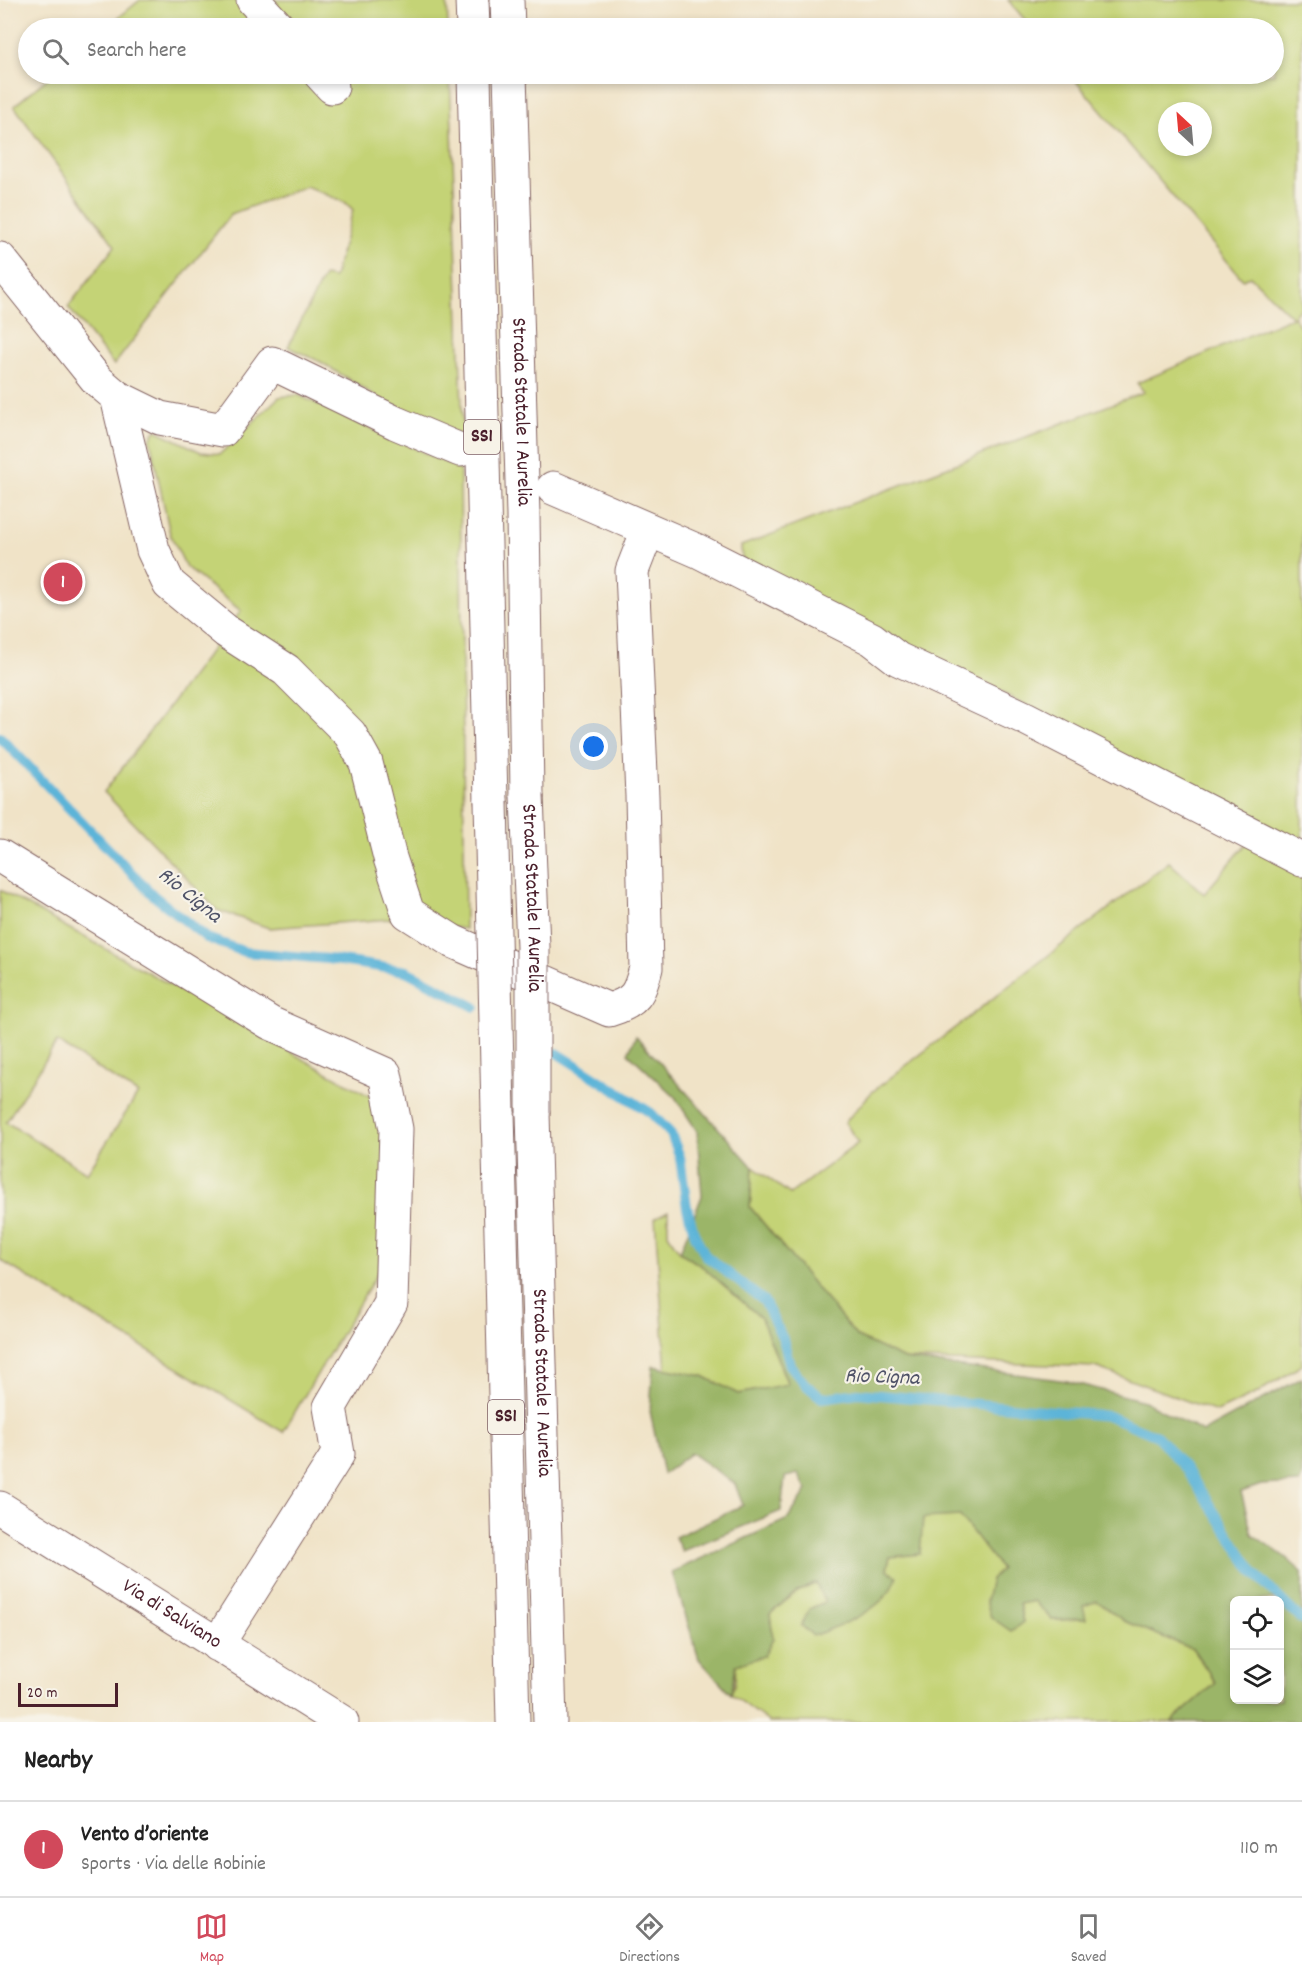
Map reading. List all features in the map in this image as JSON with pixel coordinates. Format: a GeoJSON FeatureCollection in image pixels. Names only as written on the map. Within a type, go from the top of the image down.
{"type":"FeatureCollection","features":[{"type":"Feature","properties":{"kind":"main road"},"geometry":{"type":"LineString","coordinates":[[253,0],[270,18]]}},
{"type":"Feature","properties":{"kind":"main road"},"geometry":{"type":"LineString","coordinates":[[472,0],[473,18]]}},
{"type":"Feature","properties":{"kind":"main road"},"geometry":{"type":"LineString","coordinates":[[507,0],[508,18]]}},
{"type":"Feature","properties":{"kind":"main road","name":"Strada Statale 1 Aurelia"},"geometry":{"type":"LineString","coordinates":[[474,84],[513,1722]]}},
{"type":"Feature","properties":{"kind":"main road","name":"Strada Statale 1 Aurelia"},"geometry":{"type":"LineString","coordinates":[[510,84],[523,527],[532,947],[533,1113],[550,1722]]}},
{"type":"Feature","properties":{"kind":"main road"},"geometry":{"type":"LineString","coordinates":[[0,259],[107,389],[160,418],[223,430],[272,363],[396,423],[460,450]]}},
{"type":"Feature","properties":{"kind":"main road"},"geometry":{"type":"LineString","coordinates":[[107,389],[153,550],[169,584],[227,632],[286,670],[350,734],[366,763],[390,858],[408,913],[452,941],[609,1010],[628,1004],[640,990],[646,968],[642,796],[632,571],[648,530]]}},
{"type":"Feature","properties":{"kind":"main road"},"geometry":{"type":"LineString","coordinates":[[553,488],[698,551],[872,639],[898,659],[1052,731],[1302,860]]}},
{"type":"Feature","properties":{"kind":"main road"},"geometry":{"type":"LineString","coordinates":[[0,855],[270,1023],[385,1074],[396,1129],[391,1303],[330,1407],[338,1454],[217,1644]]}},
{"type":"Feature","properties":{"kind":"main road","name":"Via di Salviano"},"geometry":{"type":"LineString","coordinates":[[0,1508],[342,1722]]}},
{"type":"Feature","properties":{"kind":"green space"},"geometry":{"type":"Polygon","coordinates":[[[140,0],[447,0],[448,18],[118,18],[140,0]]]}},
{"type":"Feature","properties":{"kind":"green space"},"geometry":{"type":"Polygon","coordinates":[[[1008,0],[1302,0],[1302,307],[1293,316],[1302,329],[1302,847],[742,559],[741,546],[1144,392],[1137,383],[1292,317],[1250,276],[1243,280],[1078,84],[1284,84],[1284,18],[1023,18],[1008,0]]]}},
{"type":"Feature","properties":{"kind":"green space"},"geometry":{"type":"Polygon","coordinates":[[[41,84],[450,84],[463,436],[415,421],[321,362],[288,347],[324,276],[334,278],[353,210],[346,203],[306,186],[231,214],[114,365],[68,307],[115,246],[14,106],[41,84]]]}},
{"type":"Feature","properties":{"kind":"green space"},"geometry":{"type":"Polygon","coordinates":[[[298,395],[460,469],[465,929],[390,919],[269,928],[217,910],[104,792],[241,611],[186,567],[170,534],[150,439],[156,430],[201,452],[220,454],[279,397],[298,395]]]}},
{"type":"Feature","properties":{"kind":"green space"},"geometry":{"type":"Polygon","coordinates":[[[1247,843],[1302,872],[1302,1365],[1257,1393],[1217,1412],[1095,1367],[904,1359],[857,1337],[750,1207],[753,1167],[790,1194],[858,1143],[845,1122],[872,1092],[1169,862],[1204,894],[1247,843]]]}},
{"type":"Feature","properties":{"kind":"green space"},"geometry":{"type":"Polygon","coordinates":[[[0,890],[375,1099],[387,1156],[381,1267],[283,1432],[0,1260],[0,890]],[[57,1042],[6,1122],[87,1173],[138,1094],[57,1042]]]}},
{"type":"Feature","properties":{"kind":"green space"},"geometry":{"type":"Polygon","coordinates":[[[636,1036],[753,1167],[750,1207],[857,1337],[904,1359],[1067,1381],[1144,1401],[1203,1432],[1302,1378],[1302,1477],[1299,1483],[1261,1485],[1241,1492],[1252,1534],[1302,1572],[1302,1722],[1171,1722],[1216,1683],[1193,1649],[1124,1621],[1097,1601],[1083,1606],[1086,1619],[1052,1620],[1034,1601],[1019,1604],[1023,1622],[1011,1631],[991,1617],[986,1601],[991,1579],[1001,1569],[960,1516],[923,1518],[920,1554],[890,1557],[887,1569],[897,1577],[891,1589],[873,1607],[850,1621],[813,1636],[801,1625],[809,1609],[825,1602],[816,1583],[795,1593],[770,1614],[773,1639],[764,1656],[736,1665],[731,1694],[699,1659],[672,1572],[788,1519],[807,1490],[798,1474],[785,1477],[781,1511],[682,1551],[675,1537],[743,1505],[735,1484],[691,1453],[663,1474],[650,1411],[653,1366],[703,1376],[738,1394],[788,1384],[761,1318],[703,1267],[680,1252],[702,1196],[697,1131],[675,1097],[628,1053],[636,1036]]]}},
{"type":"Feature","properties":{"kind":"green space"},"geometry":{"type":"Polygon","coordinates":[[[668,1211],[668,1234],[680,1252],[703,1267],[761,1318],[788,1385],[738,1394],[703,1376],[666,1370],[655,1218],[668,1211]]]}},
{"type":"Feature","properties":{"kind":"green space"},"geometry":{"type":"Polygon","coordinates":[[[960,1516],[1002,1569],[991,1617],[1011,1630],[1023,1622],[1019,1604],[1034,1601],[1052,1620],[1085,1619],[1082,1606],[1097,1601],[1124,1621],[1193,1649],[1216,1683],[1171,1722],[769,1722],[731,1694],[735,1683],[736,1665],[773,1639],[770,1614],[795,1593],[816,1583],[825,1602],[809,1609],[801,1625],[887,1569],[890,1557],[923,1517],[960,1516]]]}},
{"type":"Feature","properties":{"kind":"waterway","name":"Rio Cigna"},"geometry":{"type":"LineString","coordinates":[[0,737],[154,896],[207,938],[245,952],[328,959],[406,971],[475,1007]]}},
{"type":"Feature","properties":{"kind":"waterway","name":"Rio Cigna"},"geometry":{"type":"LineString","coordinates":[[557,1053],[651,1113],[671,1134],[680,1157],[687,1208],[695,1235],[706,1256],[764,1301],[783,1339],[790,1365],[806,1385],[822,1398],[858,1393],[1109,1416],[1157,1436],[1187,1470],[1254,1573],[1302,1620]]}},
{"type":"Feature","properties":{"kind":"place","name":"Vento d’oriente"},"geometry":{"type":"Point","coordinates":[63,582]}}]}
